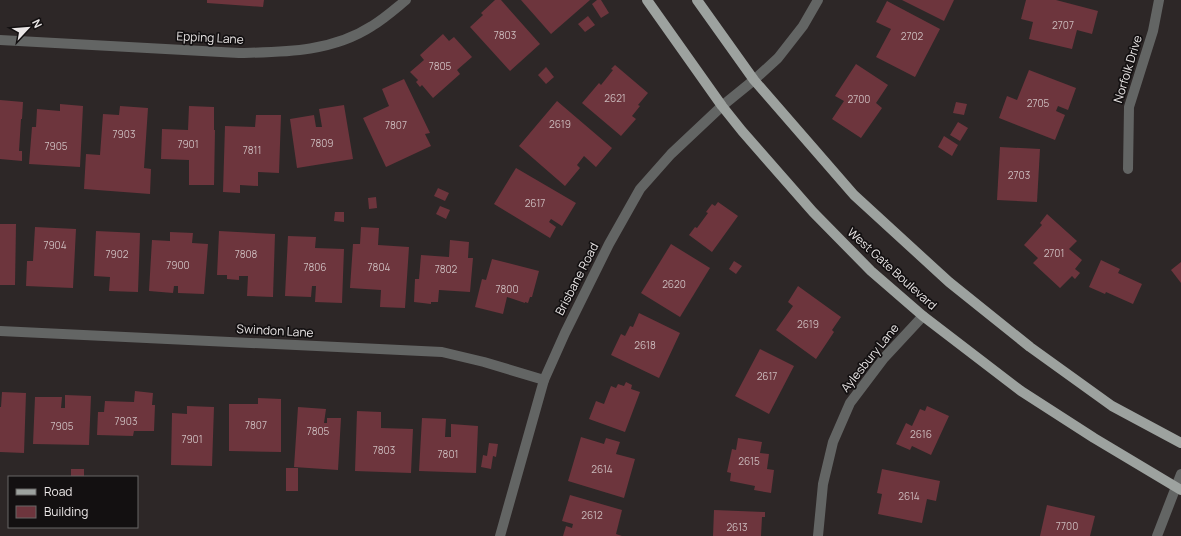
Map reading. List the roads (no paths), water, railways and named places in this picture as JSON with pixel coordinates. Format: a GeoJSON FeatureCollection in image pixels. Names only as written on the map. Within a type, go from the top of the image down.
{"type":"FeatureCollection","features":[{"type":"Feature","properties":{"kind":"main road","name":"West Gate Boulevard"},"geometry":{"type":"LineString","coordinates":[[647,0],[722,106],[813,212],[872,271],[923,316],[1021,391],[1094,438],[1178,489]]}},
{"type":"Feature","properties":{"kind":"main road"},"geometry":{"type":"LineString","coordinates":[[697,0],[754,80],[854,195],[949,282],[1030,347],[1112,406],[1181,443]]}},
{"type":"Feature","properties":{"kind":"street","name":"Epping Lane"},"geometry":{"type":"LineString","coordinates":[[0,40],[239,53],[304,50],[326,46],[346,39],[371,27],[406,0]]}},
{"type":"Feature","properties":{"kind":"street","name":"Brisbane Road"},"geometry":{"type":"LineString","coordinates":[[500,536],[544,380],[565,333],[609,244],[640,189],[671,154],[722,106],[778,58],[803,26],[818,0]]}},
{"type":"Feature","properties":{"kind":"street","name":"Norfolk Drive"},"geometry":{"type":"LineString","coordinates":[[1128,169],[1128,107],[1153,31],[1159,0]]}},
{"type":"Feature","properties":{"kind":"street","name":"Aylesbury Lane"},"geometry":{"type":"LineString","coordinates":[[818,536],[823,484],[833,442],[850,402],[884,358],[923,316]]}},
{"type":"Feature","properties":{"kind":"street","name":"Swindon Lane"},"geometry":{"type":"LineString","coordinates":[[0,331],[442,352],[484,362],[544,380]]}},
{"type":"Feature","properties":{"kind":"street"},"geometry":{"type":"LineString","coordinates":[[1156,536],[1178,489],[1181,474]]}}]}
